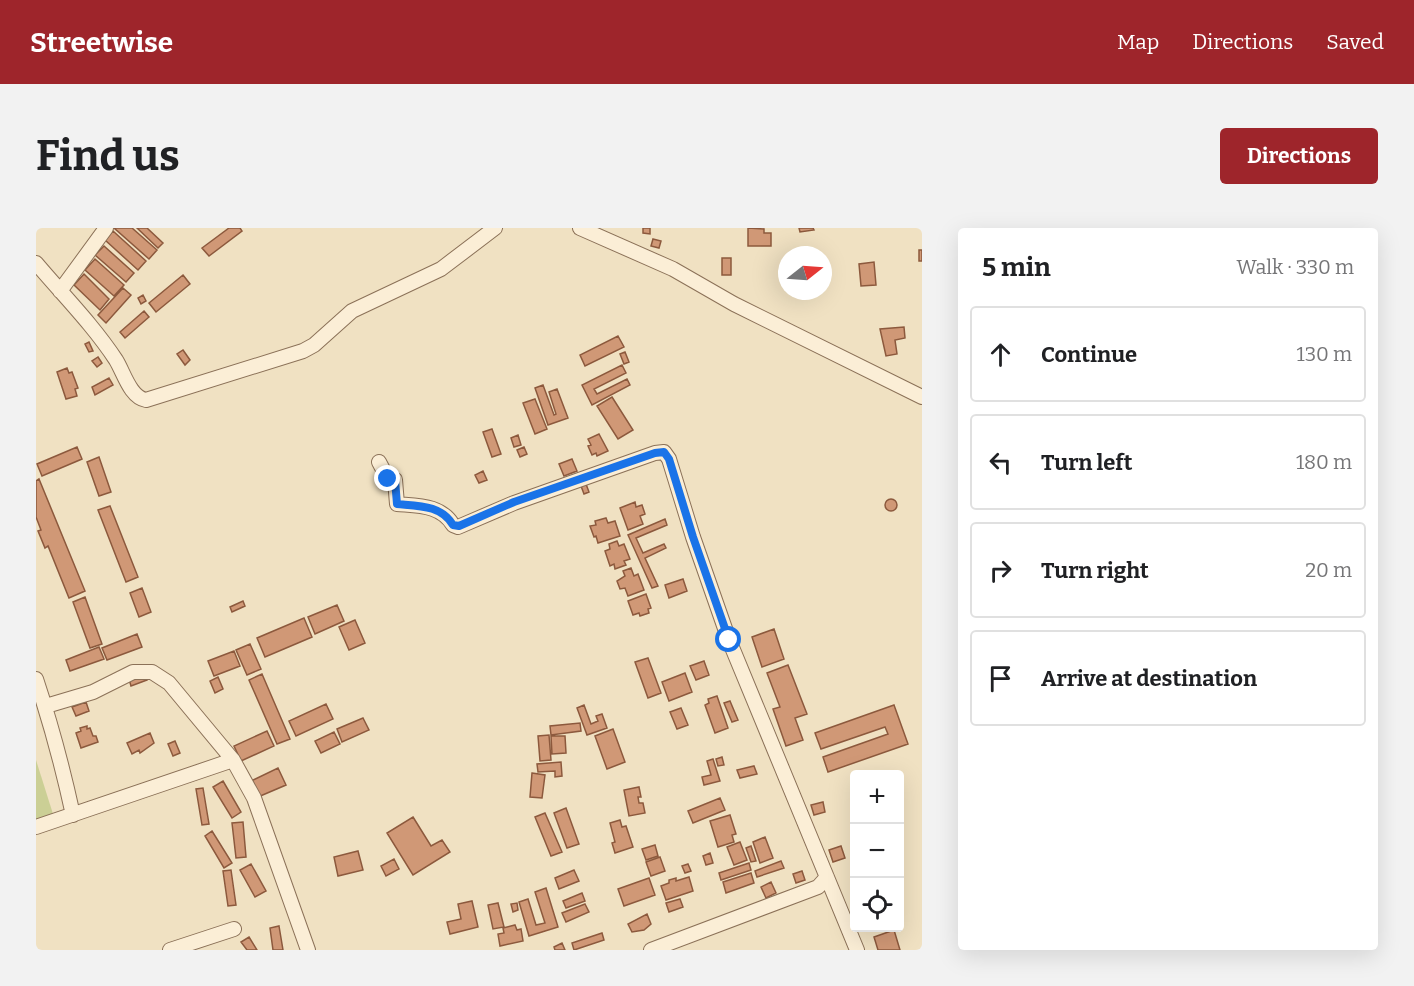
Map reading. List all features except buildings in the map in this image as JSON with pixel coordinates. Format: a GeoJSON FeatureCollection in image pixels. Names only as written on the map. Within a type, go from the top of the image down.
{"type":"FeatureCollection","features":[{"type":"Feature","properties":{"kind":"street"},"geometry":{"type":"LineString","coordinates":[[60,291],[106,228]]}},
{"type":"Feature","properties":{"kind":"street"},"geometry":{"type":"LineString","coordinates":[[36,263],[111,352],[133,393],[146,400],[303,351],[314,345],[352,311],[441,269],[495,228]]}},
{"type":"Feature","properties":{"kind":"street"},"geometry":{"type":"LineString","coordinates":[[580,228],[673,269],[734,304],[922,397]]}},
{"type":"Feature","properties":{"kind":"street"},"geometry":{"type":"LineString","coordinates":[[379,462],[388,479],[395,480],[397,504],[430,507],[447,515],[453,525],[459,526],[514,502],[655,453],[664,452],[672,467],[693,537],[729,640],[857,950]]}},
{"type":"Feature","properties":{"kind":"street"},"geometry":{"type":"LineString","coordinates":[[46,706],[93,692],[133,672],[152,672],[170,683],[233,760],[254,798],[308,950]]}},
{"type":"Feature","properties":{"kind":"street"},"geometry":{"type":"LineString","coordinates":[[36,680],[46,706],[73,815]]}},
{"type":"Feature","properties":{"kind":"street"},"geometry":{"type":"LineString","coordinates":[[36,827],[233,760]]}},
{"type":"Feature","properties":{"kind":"street"},"geometry":{"type":"LineString","coordinates":[[651,950],[818,887],[827,877]]}},
{"type":"Feature","properties":{"kind":"street"},"geometry":{"type":"LineString","coordinates":[[170,950],[234,929]]}},
{"type":"Feature","properties":{"kind":"green space"},"geometry":{"type":"Polygon","coordinates":[[[36,760],[53,814],[36,820],[36,760]]]}},
{"type":"Feature","properties":{"kind":"route"},"geometry":{"type":"LineString","coordinates":[[388,479],[395,480],[397,504],[430,507],[447,515],[453,525],[459,526],[514,502],[655,453],[664,452],[675,476],[693,537],[729,640]]}}]}
